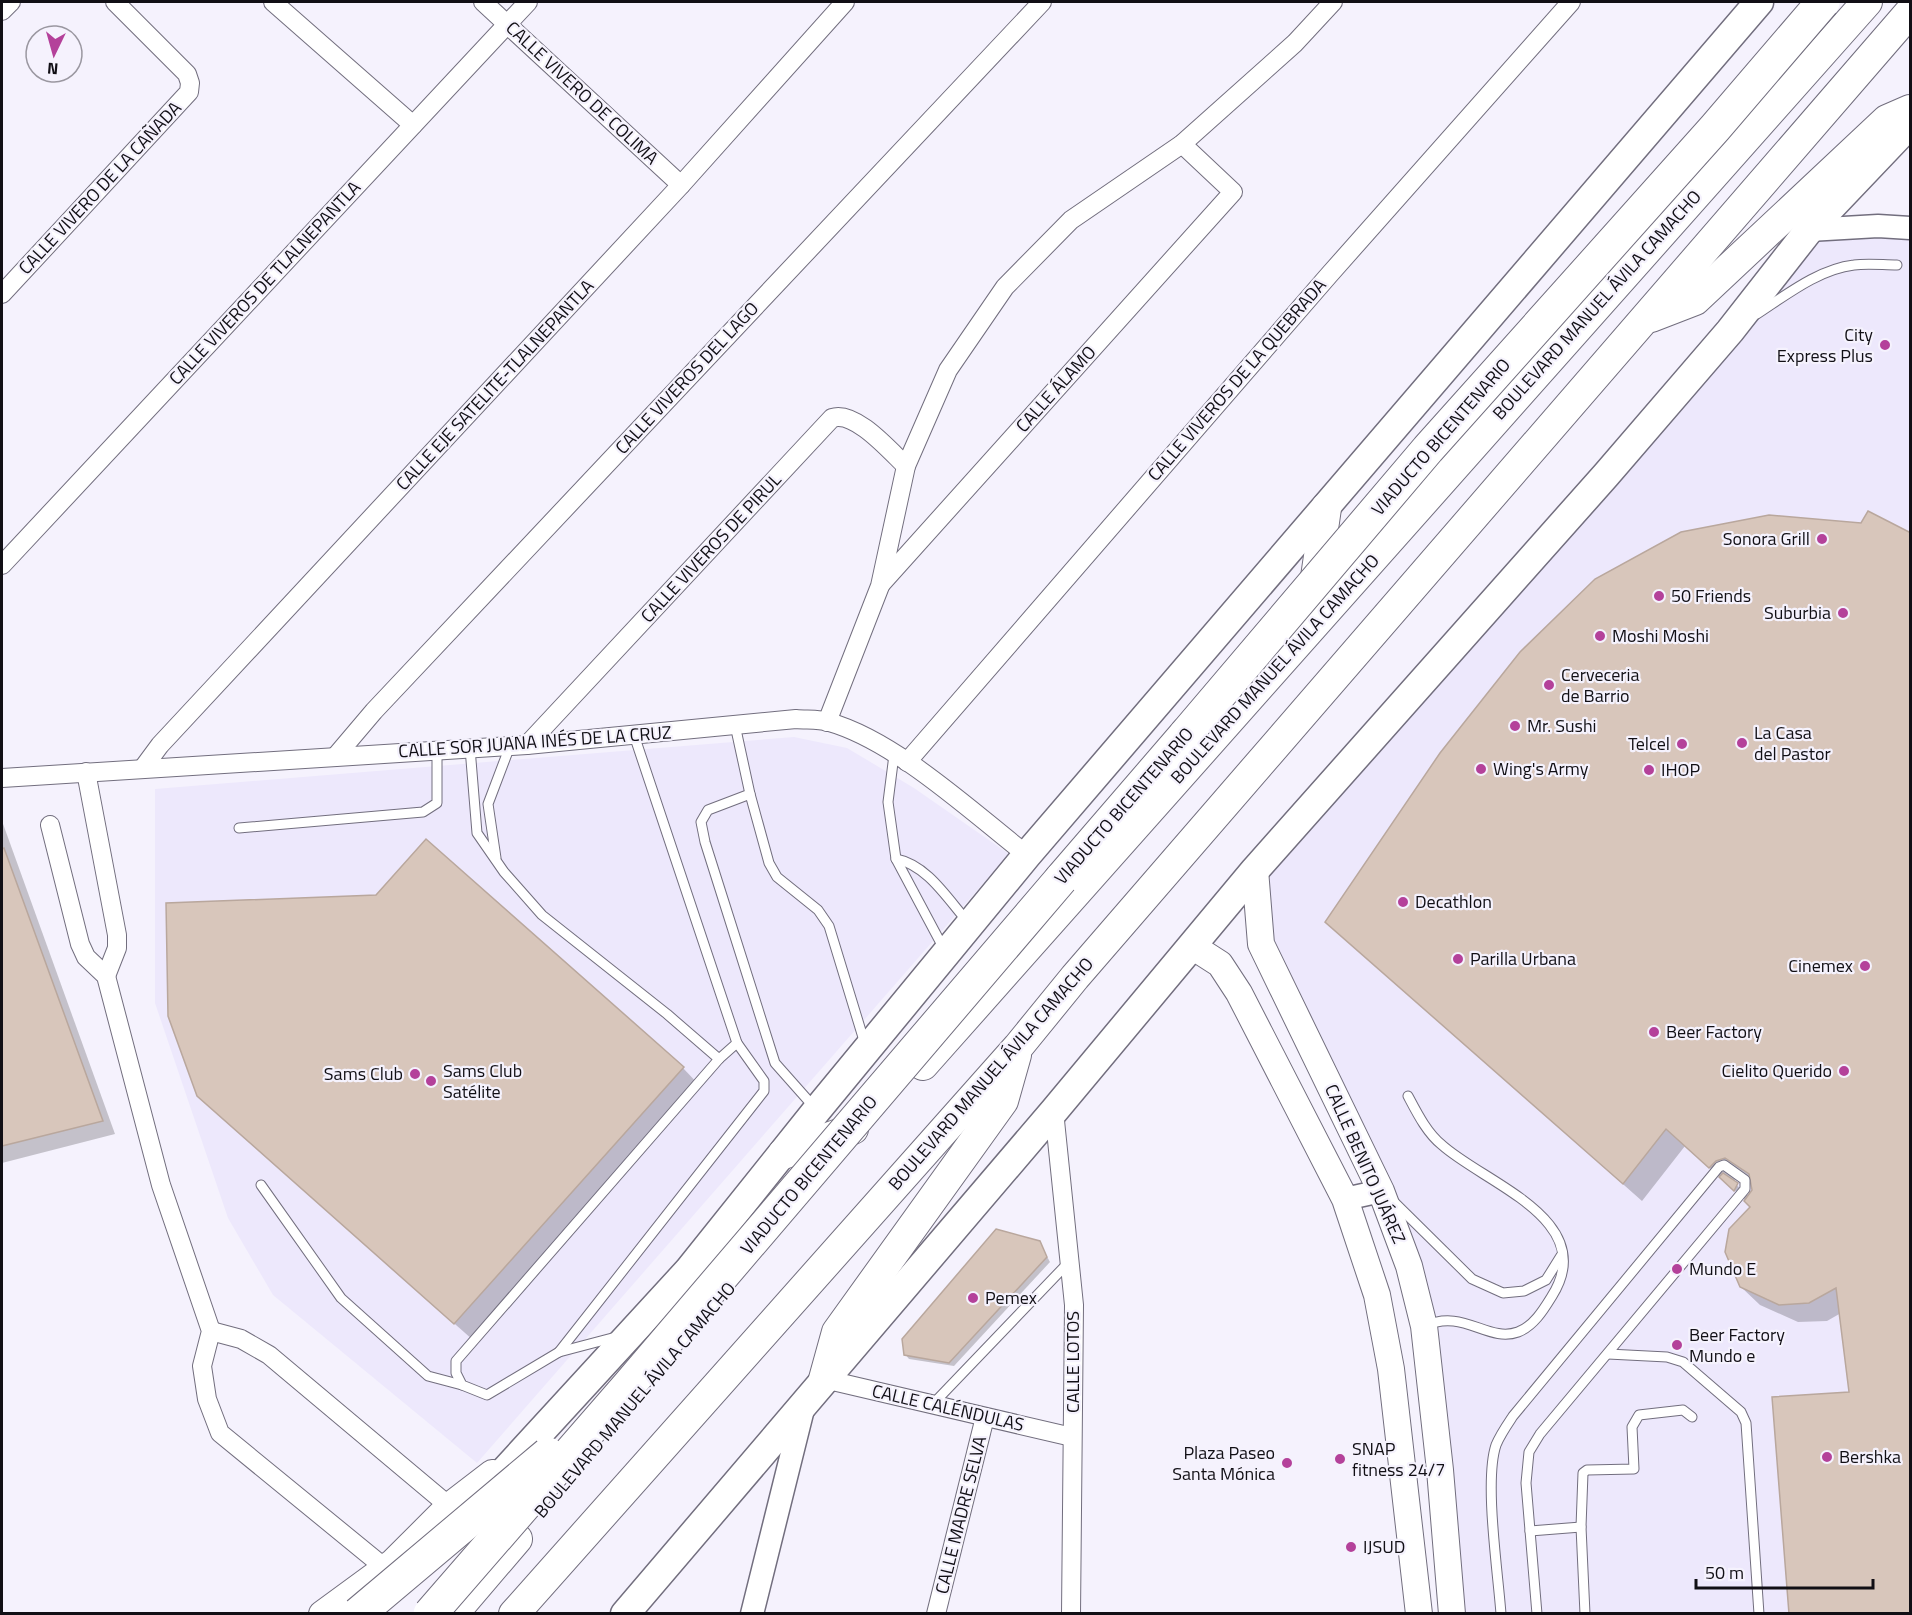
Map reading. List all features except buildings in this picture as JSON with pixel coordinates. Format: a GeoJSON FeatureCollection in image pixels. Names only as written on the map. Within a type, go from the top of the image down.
{"type":"FeatureCollection","features":[{"type":"Feature","properties":{"kind":"highway","name":"VIADUCTO BICENTENARIO"},"geometry":{"type":"LineString","coordinates":[[430,1614],[629,1385],[1428,449],[1715,128],[1823,2]]}},
{"type":"Feature","properties":{"kind":"highway","name":"BOULEVARD MANUEL ÁVILA CAMACHO"},"geometry":{"type":"LineString","coordinates":[[453,1614],[873,1121],[1867,2]]}},
{"type":"Feature","properties":{"kind":"highway","name":"BOULEVARD MANUEL ÁVILA CAMACHO"},"geometry":{"type":"LineString","coordinates":[[514,1614],[1018,1047],[1075,977],[1911,12]]}},
{"type":"Feature","properties":{"kind":"highway"},"geometry":{"type":"LineString","coordinates":[[1646,320],[1695,300],[1887,120],[1910,124]]}},
{"type":"Feature","properties":{"kind":"highway"},"geometry":{"type":"LineString","coordinates":[[1307,632],[1326,508]]}},
{"type":"Feature","properties":{"kind":"highway"},"geometry":{"type":"LineString","coordinates":[[815,1390],[837,1332],[1003,1101],[1018,1047]]}},
{"type":"Feature","properties":{"kind":"highway"},"geometry":{"type":"LineString","coordinates":[[783,1154],[873,1121]]}},
{"type":"Feature","properties":{"kind":"highway"},"geometry":{"type":"LineString","coordinates":[[358,1614],[629,1385]]}},
{"type":"Feature","properties":{"kind":"main road"},"geometry":{"type":"LineString","coordinates":[[378,1614],[518,1453],[689,1270],[816,1110],[867,1052],[1027,855],[1759,2]]}},
{"type":"Feature","properties":{"kind":"main road"},"geometry":{"type":"LineString","coordinates":[[625,1614],[1054,1111],[1255,870],[1730,332],[1809,230],[1910,124]]}},
{"type":"Feature","properties":{"kind":"main road","name":"CALLE BENITO JUÁREZ"},"geometry":{"type":"LineString","coordinates":[[1255,870],[1261,944],[1381,1191],[1409,1266],[1424,1326],[1440,1470],[1452,1614]]}},
{"type":"Feature","properties":{"kind":"main road","name":"CALLE BENITO JUÁREZ"},"geometry":{"type":"LineString","coordinates":[[1192,946],[1220,964],[1239,993],[1345,1199],[1377,1294],[1391,1369],[1419,1614]]}},
{"type":"Feature","properties":{"kind":"main road"},"geometry":{"type":"LineString","coordinates":[[322,1614],[385,1568],[449,1506],[518,1453]]}},
{"type":"Feature","properties":{"kind":"street"},"geometry":{"type":"LineString","coordinates":[[2,11],[10,2]]}},
{"type":"Feature","properties":{"kind":"street","name":"CALLE VIVERO DE LA CAÑADA"},"geometry":{"type":"LineString","coordinates":[[2,294],[189,92],[190,83],[187,74],[115,2]]}},
{"type":"Feature","properties":{"kind":"street"},"geometry":{"type":"LineString","coordinates":[[273,2],[412,125]]}},
{"type":"Feature","properties":{"kind":"street","name":"CALLE VIVERO DE COLIMA"},"geometry":{"type":"LineString","coordinates":[[483,2],[681,185]]}},
{"type":"Feature","properties":{"kind":"street","name":"CALLE VIVEROS DE TLALNEPANTLA"},"geometry":{"type":"LineString","coordinates":[[2,565],[528,2]]}},
{"type":"Feature","properties":{"kind":"street","name":"CALLE EJE SATELITE-TLALNEPANTLA"},"geometry":{"type":"LineString","coordinates":[[143,768],[160,745],[681,185],[845,2]]}},
{"type":"Feature","properties":{"kind":"street","name":"CALLE VIVEROS DEL LAGO"},"geometry":{"type":"LineString","coordinates":[[335,757],[374,711],[1042,2]]}},
{"type":"Feature","properties":{"kind":"street"},"geometry":{"type":"LineString","coordinates":[[827,722],[880,586],[906,466],[948,370],[1005,287],[1071,220],[1182,144],[1295,44],[1333,2]]}},
{"type":"Feature","properties":{"kind":"street","name":"CALLE VIVEROS DE LA QUEBRADA"},"geometry":{"type":"LineString","coordinates":[[901,758],[1571,2]]}},
{"type":"Feature","properties":{"kind":"street","name":"CALLE ÁLAMO"},"geometry":{"type":"LineString","coordinates":[[880,586],[1233,192],[1182,144]]}},
{"type":"Feature","properties":{"kind":"street"},"geometry":{"type":"LineString","coordinates":[[1809,230],[1878,226],[1911,228]]}},
{"type":"Feature","properties":{"kind":"street","name":"CALLE VIVEROS DE PIRUL"},"geometry":{"type":"LineString","coordinates":[[518,746],[832,418],[841,415],[854,420],[906,466]]}},
{"type":"Feature","properties":{"kind":"street","name":"CALLE SOR JUANA INÉS DE LA CRUZ"},"geometry":{"type":"LineString","coordinates":[[2,778],[518,746],[796,719],[827,722],[854,732],[901,758],[1027,855]]}},
{"type":"Feature","properties":{"kind":"street"},"geometry":{"type":"LineString","coordinates":[[86,772],[117,935],[117,948],[106,976]]}},
{"type":"Feature","properties":{"kind":"street"},"geometry":{"type":"LineString","coordinates":[[50,825],[80,944],[86,957],[106,976],[161,1185],[211,1331],[202,1366],[207,1399],[220,1433],[385,1568]]}},
{"type":"Feature","properties":{"kind":"street","name":"CALLE LOTOS"},"geometry":{"type":"LineString","coordinates":[[1054,1111],[1074,1305],[1071,1614]]}},
{"type":"Feature","properties":{"kind":"street"},"geometry":{"type":"LineString","coordinates":[[1345,1199],[1381,1191]]}},
{"type":"Feature","properties":{"kind":"street"},"geometry":{"type":"LineString","coordinates":[[211,1331],[241,1339],[269,1354],[449,1506]]}},
{"type":"Feature","properties":{"kind":"street"},"geometry":{"type":"LineString","coordinates":[[752,1614],[815,1390]]}},
{"type":"Feature","properties":{"kind":"street","name":"CALLE CALÉNDULAS"},"geometry":{"type":"LineString","coordinates":[[815,1390],[932,1405],[1072,1437]]}},
{"type":"Feature","properties":{"kind":"street","name":"CALLE MADRE SELVA"},"geometry":{"type":"LineString","coordinates":[[936,1614],[985,1417]]}},
{"type":"Feature","properties":{"kind":"lane"},"geometry":{"type":"LineString","coordinates":[[1730,332],[1801,286],[1831,272],[1853,265],[1897,265]]}},
{"type":"Feature","properties":{"kind":"lane"},"geometry":{"type":"LineString","coordinates":[[735,725],[750,794],[769,863],[777,877],[818,910],[829,926],[867,1052]]}},
{"type":"Feature","properties":{"kind":"lane"},"geometry":{"type":"LineString","coordinates":[[559,1352],[764,1091],[764,1081],[737,1043],[634,735]]}},
{"type":"Feature","properties":{"kind":"lane"},"geometry":{"type":"LineString","coordinates":[[496,861],[488,804],[518,746]]}},
{"type":"Feature","properties":{"kind":"lane"},"geometry":{"type":"LineString","coordinates":[[470,748],[477,833],[496,861],[542,915],[667,1014],[719,1059]]}},
{"type":"Feature","properties":{"kind":"lane"},"geometry":{"type":"LineString","coordinates":[[239,828],[423,812],[436,803],[437,750]]}},
{"type":"Feature","properties":{"kind":"lane"},"geometry":{"type":"LineString","coordinates":[[901,758],[888,802],[896,859],[946,954]]}},
{"type":"Feature","properties":{"kind":"lane"},"geometry":{"type":"LineString","coordinates":[[750,794],[708,810],[701,822],[705,842],[775,1063],[816,1110]]}},
{"type":"Feature","properties":{"kind":"lane"},"geometry":{"type":"LineString","coordinates":[[896,859],[921,869],[971,925]]}},
{"type":"Feature","properties":{"kind":"lane"},"geometry":{"type":"LineString","coordinates":[[462,1385],[456,1373],[456,1361],[719,1059],[737,1043]]}},
{"type":"Feature","properties":{"kind":"lane"},"geometry":{"type":"LineString","coordinates":[[1408,1096],[1422,1120],[1442,1145],[1522,1199],[1551,1226],[1564,1252],[1559,1285],[1540,1316],[1518,1332],[1493,1332],[1455,1319],[1437,1320],[1424,1326]]}},
{"type":"Feature","properties":{"kind":"lane"},"geometry":{"type":"LineString","coordinates":[[1501,1614],[1492,1485],[1496,1445],[1502,1433],[1513,1416],[1719,1167],[1728,1167],[1745,1180],[1745,1189],[1540,1434],[1529,1452],[1526,1483],[1537,1614]]}},
{"type":"Feature","properties":{"kind":"lane"},"geometry":{"type":"LineString","coordinates":[[261,1185],[341,1298],[428,1376],[462,1385],[487,1395],[559,1352],[630,1334]]}},
{"type":"Feature","properties":{"kind":"lane"},"geometry":{"type":"LineString","coordinates":[[1381,1191],[1423,1228],[1472,1279],[1503,1293],[1524,1291],[1546,1280],[1564,1252]]}},
{"type":"Feature","properties":{"kind":"lane"},"geometry":{"type":"LineString","coordinates":[[932,1405],[1070,1262]]}},
{"type":"Feature","properties":{"kind":"lane"},"geometry":{"type":"LineString","coordinates":[[1608,1354],[1667,1357],[1683,1362],[1741,1412],[1746,1423],[1759,1614]]}},
{"type":"Feature","properties":{"kind":"lane"},"geometry":{"type":"LineString","coordinates":[[1585,1614],[1581,1527],[1584,1471],[1634,1469],[1632,1427],[1636,1418],[1644,1413],[1683,1410],[1692,1417]]}},
{"type":"Feature","properties":{"kind":"lane"},"geometry":{"type":"LineString","coordinates":[[1530,1531],[1581,1527]]}},
{"type":"Feature","properties":{"kind":"shaded area","name":"Mundo E"},"geometry":{"type":"Polygon","coordinates":[[[1910,228],[1910,1613],[1452,1613],[1409,1266],[1261,944],[1255,870],[1809,230],[1910,228]]]}},
{"type":"Feature","properties":{"kind":"shaded area"},"geometry":{"type":"Polygon","coordinates":[[[794,737],[847,748],[914,788],[1009,854],[477,1463],[273,1295],[228,1218],[155,1003],[155,789],[794,737]]]}},
{"type":"Feature","properties":{"kind":"place","name":"City Express Plus"},"geometry":{"type":"Point","coordinates":[1885,345]}},
{"type":"Feature","properties":{"kind":"place","name":"Sonora Grill"},"geometry":{"type":"Point","coordinates":[1822,539]}},
{"type":"Feature","properties":{"kind":"place","name":"50 Friends"},"geometry":{"type":"Point","coordinates":[1659,596]}},
{"type":"Feature","properties":{"kind":"place","name":"Suburbia"},"geometry":{"type":"Point","coordinates":[1843,613]}},
{"type":"Feature","properties":{"kind":"place","name":"Moshi Moshi"},"geometry":{"type":"Point","coordinates":[1600,636]}},
{"type":"Feature","properties":{"kind":"place","name":"Cerveceria de Barrio"},"geometry":{"type":"Point","coordinates":[1549,685]}},
{"type":"Feature","properties":{"kind":"place","name":"Mr. Sushi"},"geometry":{"type":"Point","coordinates":[1515,726]}},
{"type":"Feature","properties":{"kind":"place","name":"La Casa del Pastor"},"geometry":{"type":"Point","coordinates":[1742,743]}},
{"type":"Feature","properties":{"kind":"place","name":"Telcel"},"geometry":{"type":"Point","coordinates":[1682,744]}},
{"type":"Feature","properties":{"kind":"place","name":"Wing's Army"},"geometry":{"type":"Point","coordinates":[1481,769]}},
{"type":"Feature","properties":{"kind":"place","name":"IHOP"},"geometry":{"type":"Point","coordinates":[1649,770]}},
{"type":"Feature","properties":{"kind":"place","name":"Decathlon"},"geometry":{"type":"Point","coordinates":[1403,902]}},
{"type":"Feature","properties":{"kind":"place","name":"Parilla Urbana"},"geometry":{"type":"Point","coordinates":[1458,959]}},
{"type":"Feature","properties":{"kind":"place","name":"Cinemex"},"geometry":{"type":"Point","coordinates":[1865,966]}},
{"type":"Feature","properties":{"kind":"place","name":"Beer Factory"},"geometry":{"type":"Point","coordinates":[1654,1032]}},
{"type":"Feature","properties":{"kind":"place","name":"Cielito Querido"},"geometry":{"type":"Point","coordinates":[1844,1071]}},
{"type":"Feature","properties":{"kind":"place","name":"Sams Club"},"geometry":{"type":"Point","coordinates":[415,1074]}},
{"type":"Feature","properties":{"kind":"place","name":"Sams Club Satélite"},"geometry":{"type":"Point","coordinates":[431,1081]}},
{"type":"Feature","properties":{"kind":"place","name":"Mundo E"},"geometry":{"type":"Point","coordinates":[1677,1269]}},
{"type":"Feature","properties":{"kind":"place","name":"Pemex"},"geometry":{"type":"Point","coordinates":[973,1298]}},
{"type":"Feature","properties":{"kind":"place","name":"Beer Factory Mundo e"},"geometry":{"type":"Point","coordinates":[1677,1345]}},
{"type":"Feature","properties":{"kind":"place","name":"Bershka"},"geometry":{"type":"Point","coordinates":[1827,1457]}},
{"type":"Feature","properties":{"kind":"place","name":"SNAP fitness 24/7"},"geometry":{"type":"Point","coordinates":[1340,1459]}},
{"type":"Feature","properties":{"kind":"place","name":"Plaza Paseo Santa Mónica"},"geometry":{"type":"Point","coordinates":[1287,1463]}},
{"type":"Feature","properties":{"kind":"place","name":"IJSUD"},"geometry":{"type":"Point","coordinates":[1351,1547]}}]}
